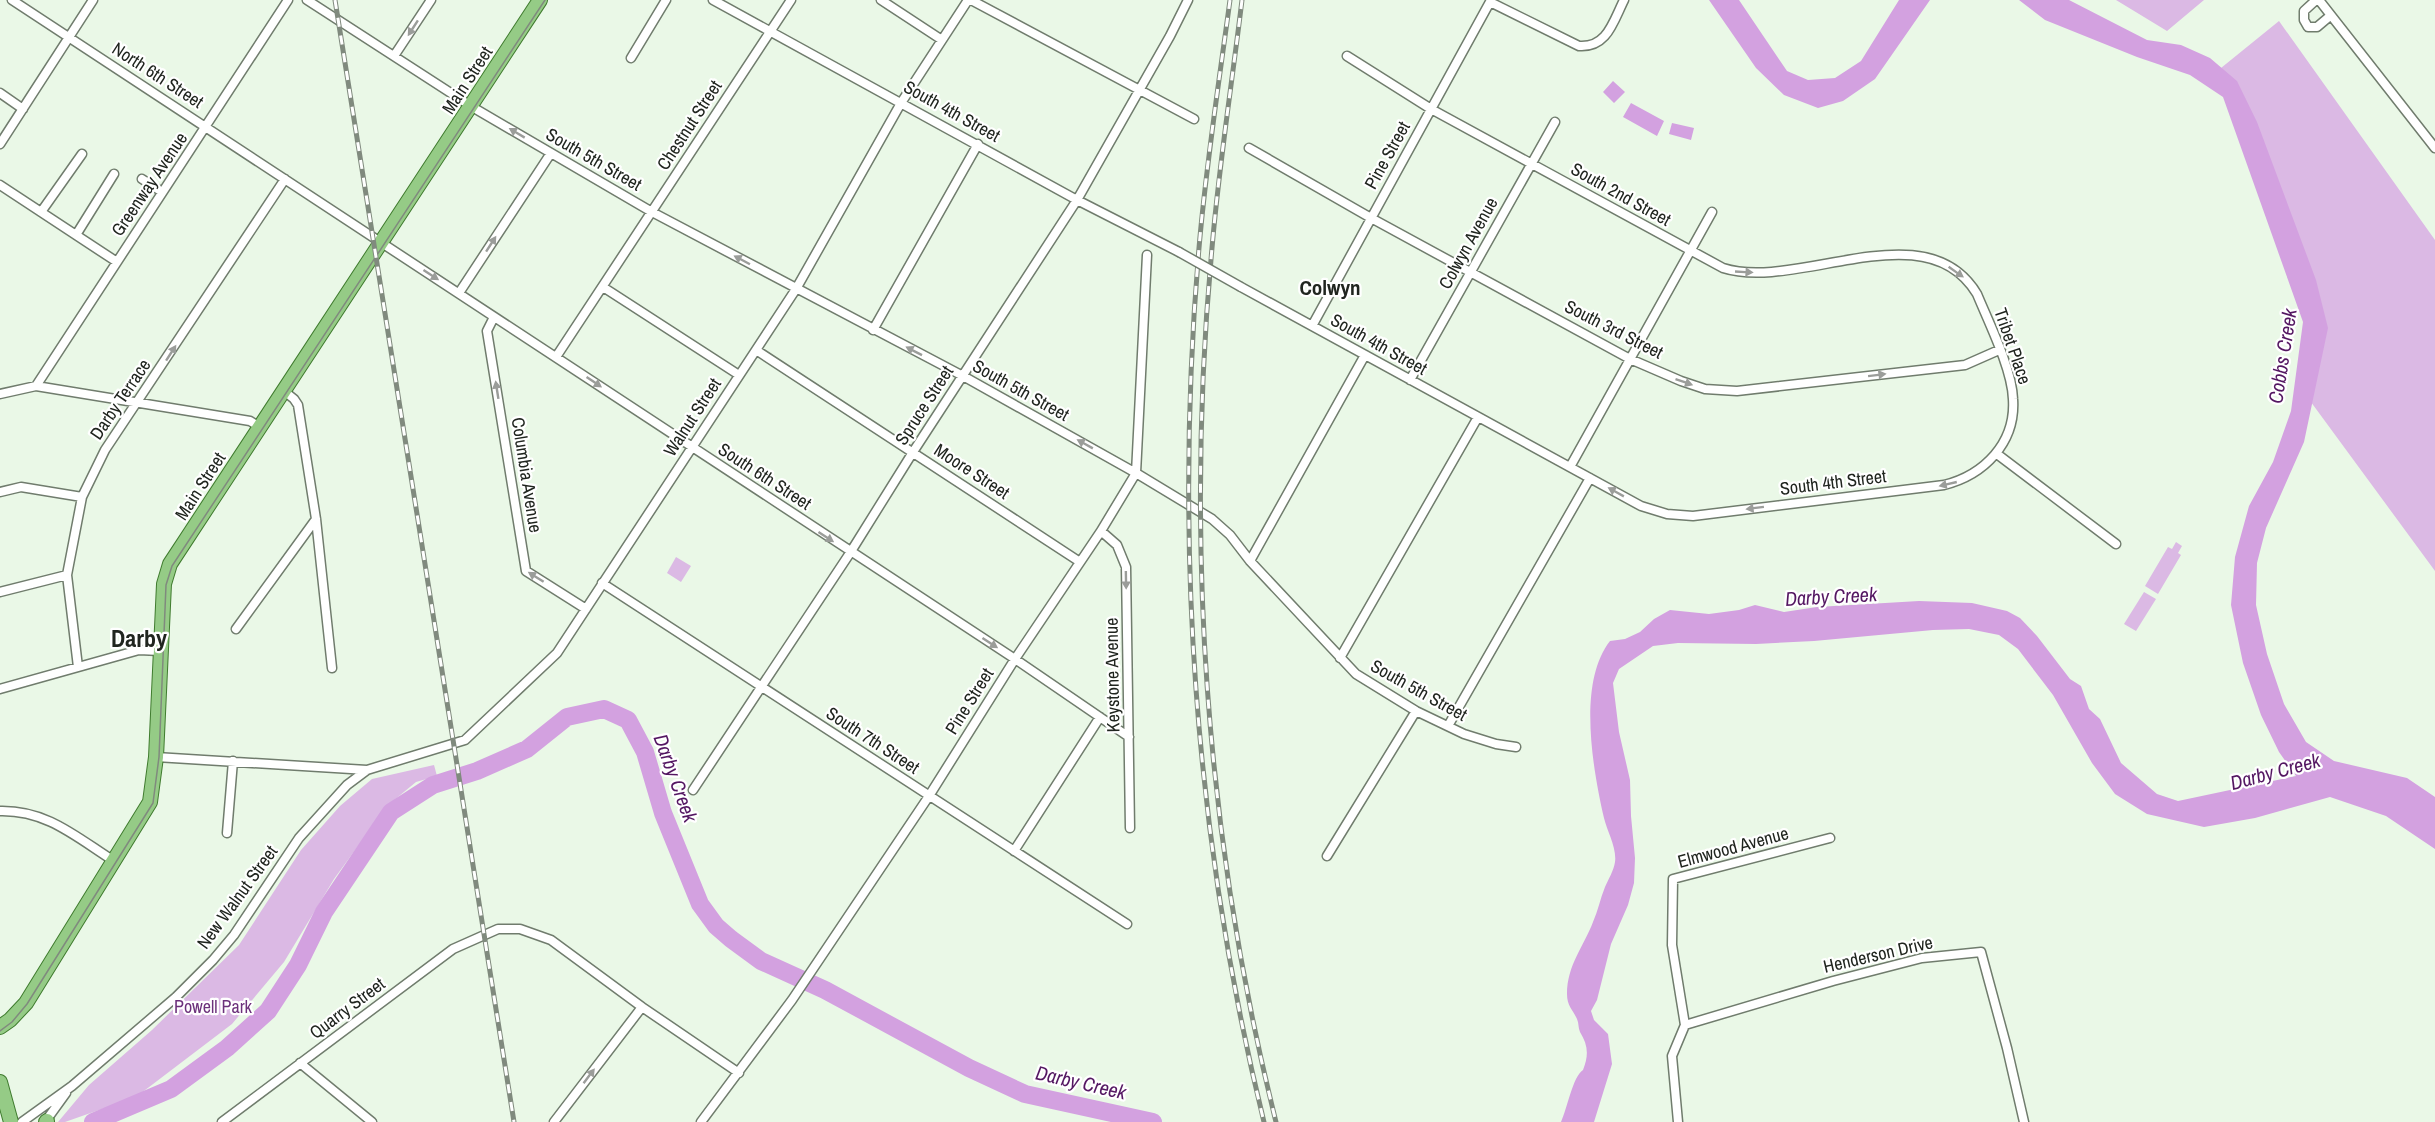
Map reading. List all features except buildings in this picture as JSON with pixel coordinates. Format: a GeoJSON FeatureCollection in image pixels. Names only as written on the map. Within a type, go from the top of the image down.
{"type":"FeatureCollection","features":[{"type":"Feature","properties":{"kind":"main road","name":"Main Street"},"geometry":{"type":"LineString","coordinates":[[0,1028],[26,1003],[150,802],[156,757],[164,584],[170,564],[540,0]]}},
{"type":"Feature","properties":{"kind":"main road"},"geometry":{"type":"LineString","coordinates":[[0,1082],[11,1122]]}},
{"type":"Feature","properties":{"kind":"street","name":"North 6th Street"},"geometry":{"type":"LineString","coordinates":[[12,0],[382,243]]}},
{"type":"Feature","properties":{"kind":"street"},"geometry":{"type":"LineString","coordinates":[[0,144],[93,0]]}},
{"type":"Feature","properties":{"kind":"street","name":"Greenway Avenue"},"geometry":{"type":"LineString","coordinates":[[36,386],[288,0]]}},
{"type":"Feature","properties":{"kind":"street","name":"South 5th Street"},"geometry":{"type":"LineString","coordinates":[[307,0],[472,106],[652,212],[963,376],[1136,473],[1212,519],[1230,535],[1250,561],[1356,674],[1416,711],[1448,726],[1482,741],[1516,747]]}},
{"type":"Feature","properties":{"kind":"street"},"geometry":{"type":"LineString","coordinates":[[394,56],[431,0]]}},
{"type":"Feature","properties":{"kind":"street"},"geometry":{"type":"LineString","coordinates":[[630,58],[666,0]]}},
{"type":"Feature","properties":{"kind":"street","name":"South 4th Street"},"geometry":{"type":"LineString","coordinates":[[712,0],[1652,510],[1693,516],[1944,485],[1968,477],[1984,467],[1997,454]]}},
{"type":"Feature","properties":{"kind":"street","name":"Chestnut Street"},"geometry":{"type":"LineString","coordinates":[[556,357],[791,0]]}},
{"type":"Feature","properties":{"kind":"street"},"geometry":{"type":"LineString","coordinates":[[881,0],[942,40]]}},
{"type":"Feature","properties":{"kind":"street"},"geometry":{"type":"LineString","coordinates":[[970,0],[1194,119]]}},
{"type":"Feature","properties":{"kind":"street","name":"Walnut Street"},"geometry":{"type":"LineString","coordinates":[[367,770],[465,740],[557,653],[796,289],[901,103],[970,0]]}},
{"type":"Feature","properties":{"kind":"street","name":"Spruce Street"},"geometry":{"type":"LineString","coordinates":[[693,790],[850,553],[1077,200],[1188,0]]}},
{"type":"Feature","properties":{"kind":"street"},"geometry":{"type":"LineString","coordinates":[[1491,1],[1579,46],[1592,47],[1604,39],[1624,0]]}},
{"type":"Feature","properties":{"kind":"street"},"geometry":{"type":"LineString","coordinates":[[2330,15],[2317,27],[2308,27],[2304,20],[2304,11],[2317,0],[2330,15],[2435,148]]}},
{"type":"Feature","properties":{"kind":"street","name":"Pine Street"},"geometry":{"type":"LineString","coordinates":[[1312,326],[1491,1]]}},
{"type":"Feature","properties":{"kind":"street","name":"South 2nd Street"},"geometry":{"type":"LineString","coordinates":[[1347,56],[1431,109],[1724,268],[1750,272],[1902,254]]}},
{"type":"Feature","properties":{"kind":"street"},"geometry":{"type":"LineString","coordinates":[[0,93],[23,109]]}},
{"type":"Feature","properties":{"kind":"street","name":"Colwyn Avenue"},"geometry":{"type":"LineString","coordinates":[[1410,380],[1554,122]]}},
{"type":"Feature","properties":{"kind":"street"},"geometry":{"type":"LineString","coordinates":[[873,330],[978,144]]}},
{"type":"Feature","properties":{"kind":"street","name":"South 3rd Street"},"geometry":{"type":"LineString","coordinates":[[1249,148],[1371,218],[1630,359],[1705,389],[1737,391],[1965,365],[1999,350]]}},
{"type":"Feature","properties":{"kind":"street"},"geometry":{"type":"LineString","coordinates":[[459,293],[551,153]]}},
{"type":"Feature","properties":{"kind":"street"},"geometry":{"type":"LineString","coordinates":[[41,212],[82,154]]}},
{"type":"Feature","properties":{"kind":"street"},"geometry":{"type":"LineString","coordinates":[[76,235],[114,174]]}},
{"type":"Feature","properties":{"kind":"street"},"geometry":{"type":"LineString","coordinates":[[142,179],[162,192]]}},
{"type":"Feature","properties":{"kind":"street","name":"Darby Terrace"},"geometry":{"type":"LineString","coordinates":[[78,667],[67,575],[82,497],[105,450],[285,179]]}},
{"type":"Feature","properties":{"kind":"street"},"geometry":{"type":"LineString","coordinates":[[0,185],[117,262]]}},
{"type":"Feature","properties":{"kind":"street"},"geometry":{"type":"LineString","coordinates":[[1570,467],[1712,212]]}},
{"type":"Feature","properties":{"kind":"street","name":"South 6th Street"},"geometry":{"type":"LineString","coordinates":[[382,243],[850,553],[1015,659],[1129,737]]}},
{"type":"Feature","properties":{"kind":"street","name":"Tribet Place"},"geometry":{"type":"LineString","coordinates":[[1902,254],[1935,260],[1964,277],[1977,294],[1999,350],[2014,400],[2009,428],[1997,454]]}},
{"type":"Feature","properties":{"kind":"street","name":"Pine Street"},"geometry":{"type":"LineString","coordinates":[[700,1122],[792,1000],[929,796],[1015,659],[1101,531],[1136,473],[1147,255]]}},
{"type":"Feature","properties":{"kind":"street"},"geometry":{"type":"LineString","coordinates":[[603,286],[739,375]]}},
{"type":"Feature","properties":{"kind":"street","name":"Columbia Avenue"},"geometry":{"type":"LineString","coordinates":[[494,317],[487,331],[526,571],[586,609]]}},
{"type":"Feature","properties":{"kind":"street","name":"Moore Street"},"geometry":{"type":"LineString","coordinates":[[756,350],[1080,562]]}},
{"type":"Feature","properties":{"kind":"street"},"geometry":{"type":"LineString","coordinates":[[1250,561],[1365,355]]}},
{"type":"Feature","properties":{"kind":"street"},"geometry":{"type":"LineString","coordinates":[[0,394],[36,386],[250,421],[260,427]]}},
{"type":"Feature","properties":{"kind":"street"},"geometry":{"type":"LineString","coordinates":[[284,391],[298,405],[316,519],[332,668]]}},
{"type":"Feature","properties":{"kind":"street"},"geometry":{"type":"LineString","coordinates":[[1340,658],[1478,417]]}},
{"type":"Feature","properties":{"kind":"street"},"geometry":{"type":"LineString","coordinates":[[1997,454],[2116,544]]}},
{"type":"Feature","properties":{"kind":"street"},"geometry":{"type":"LineString","coordinates":[[1448,726],[1590,478]]}},
{"type":"Feature","properties":{"kind":"street"},"geometry":{"type":"LineString","coordinates":[[0,492],[21,487],[82,497]]}},
{"type":"Feature","properties":{"kind":"street"},"geometry":{"type":"LineString","coordinates":[[236,629],[316,519]]}},
{"type":"Feature","properties":{"kind":"street","name":"Keystone Avenue"},"geometry":{"type":"LineString","coordinates":[[1101,531],[1117,545],[1126,567],[1130,828]]}},
{"type":"Feature","properties":{"kind":"street"},"geometry":{"type":"LineString","coordinates":[[0,591],[67,575]]}},
{"type":"Feature","properties":{"kind":"street","name":"South 7th Street"},"geometry":{"type":"LineString","coordinates":[[602,584],[1127,924]]}},
{"type":"Feature","properties":{"kind":"street"},"geometry":{"type":"LineString","coordinates":[[0,689],[139,650],[160,651]]}},
{"type":"Feature","properties":{"kind":"street"},"geometry":{"type":"LineString","coordinates":[[1327,856],[1416,711]]}},
{"type":"Feature","properties":{"kind":"street"},"geometry":{"type":"LineString","coordinates":[[1014,851],[1100,717]]}},
{"type":"Feature","properties":{"kind":"street"},"geometry":{"type":"LineString","coordinates":[[156,757],[367,770]]}},
{"type":"Feature","properties":{"kind":"street"},"geometry":{"type":"LineString","coordinates":[[227,833],[233,760]]}},
{"type":"Feature","properties":{"kind":"street","name":"New Walnut Street"},"geometry":{"type":"LineString","coordinates":[[22,1122],[72,1086],[176,997],[213,960],[234,935],[299,838],[347,785],[367,770]]}},
{"type":"Feature","properties":{"kind":"street"},"geometry":{"type":"LineString","coordinates":[[0,811],[18,811],[37,815],[114,861]]}},
{"type":"Feature","properties":{"kind":"street","name":"Elmwood Avenue"},"geometry":{"type":"LineString","coordinates":[[1685,1025],[1672,945],[1674,879],[1830,838]]}},
{"type":"Feature","properties":{"kind":"street","name":"Quarry Street"},"geometry":{"type":"LineString","coordinates":[[222,1122],[453,949],[498,929],[520,929],[551,940],[642,1007]]}},
{"type":"Feature","properties":{"kind":"street","name":"Henderson Drive"},"geometry":{"type":"LineString","coordinates":[[1685,1025],[1833,981],[1922,958],[1981,952],[2024,1122]]}},
{"type":"Feature","properties":{"kind":"street"},"geometry":{"type":"LineString","coordinates":[[554,1122],[642,1007],[739,1073]]}},
{"type":"Feature","properties":{"kind":"street"},"geometry":{"type":"LineString","coordinates":[[1678,1122],[1672,1056],[1685,1025]]}},
{"type":"Feature","properties":{"kind":"street"},"geometry":{"type":"LineString","coordinates":[[300,1063],[372,1122]]}},
{"type":"Feature","properties":{"kind":"street","name":"New Walnut Street"},"geometry":{"type":"LineString","coordinates":[[46,1122],[72,1086]]}},
{"type":"Feature","properties":{"kind":"green space"},"geometry":{"type":"Polygon","coordinates":[[[2116,0],[2204,0],[2167,31],[2116,0]]]}},
{"type":"Feature","properties":{"kind":"green space"},"geometry":{"type":"Polygon","coordinates":[[[2279,21],[2435,240],[2435,571],[2308,398],[2322,312],[2221,68],[2279,21]]]}},
{"type":"Feature","properties":{"kind":"green space"},"geometry":{"type":"Polygon","coordinates":[[[2176,542],[2182,546],[2178,553],[2181,555],[2158,594],[2145,586],[2168,547],[2172,549],[2176,542]]]}},
{"type":"Feature","properties":{"kind":"green space"},"geometry":{"type":"Polygon","coordinates":[[[676,557],[691,566],[681,582],[667,573],[676,557]]]}},
{"type":"Feature","properties":{"kind":"green space"},"geometry":{"type":"Polygon","coordinates":[[[2144,592],[2156,599],[2136,631],[2124,624],[2144,592]]]}},
{"type":"Feature","properties":{"kind":"green space","name":"Powell Park"},"geometry":{"type":"Polygon","coordinates":[[[434,765],[437,776],[416,782],[387,806],[334,879],[284,962],[232,1024],[136,1097],[65,1122],[58,1122],[89,1085],[152,1030],[239,945],[301,850],[340,806],[372,779],[434,765]]]}},
{"type":"Feature","properties":{"kind":"shaded area"},"geometry":{"type":"Polygon","coordinates":[[[1709,0],[1739,0],[1787,71],[1808,80],[1835,78],[1861,61],[1899,0],[1930,0],[1875,79],[1843,101],[1818,108],[1784,95],[1756,68],[1709,0]]]}},
{"type":"Feature","properties":{"kind":"shaded area"},"geometry":{"type":"Polygon","coordinates":[[[2019,0],[2069,0],[2147,40],[2181,45],[2210,58],[2237,81],[2257,122],[2316,280],[2328,328],[2304,442],[2266,528],[2257,563],[2256,605],[2267,654],[2284,704],[2306,742],[2334,761],[2407,778],[2435,797],[2435,849],[2386,816],[2330,797],[2255,818],[2204,827],[2147,814],[2115,794],[2092,763],[2053,695],[2018,649],[1999,635],[1969,629],[1933,630],[1814,641],[1756,644],[1678,643],[1653,646],[1619,669],[1613,683],[1619,732],[1630,780],[1635,858],[1634,883],[1628,905],[1611,944],[1597,1000],[1591,1011],[1594,1020],[1608,1034],[1612,1064],[1594,1122],[1561,1122],[1573,1086],[1579,1073],[1583,1070],[1587,1055],[1578,1021],[1568,1002],[1570,974],[1595,918],[1615,862],[1613,845],[1605,823],[1592,752],[1590,727],[1594,680],[1600,659],[1610,641],[1625,639],[1640,632],[1654,619],[1670,610],[1709,614],[1739,610],[1755,605],[1784,612],[1817,607],[1919,601],[1972,603],[2007,611],[2020,618],[2070,679],[2081,686],[2089,709],[2100,719],[2121,763],[2157,794],[2178,801],[2296,776],[2279,752],[2261,715],[2243,663],[2231,605],[2235,557],[2249,506],[2273,462],[2291,411],[2303,322],[2223,97],[2190,75],[2137,57],[2045,20],[2019,0]]]}},
{"type":"Feature","properties":{"kind":"shaded area"},"geometry":{"type":"Polygon","coordinates":[[[1613,81],[1625,92],[1614,103],[1603,92],[1613,81]]]}},
{"type":"Feature","properties":{"kind":"shaded area"},"geometry":{"type":"Polygon","coordinates":[[[1631,103],[1664,121],[1657,136],[1623,117],[1631,103]]]}},
{"type":"Feature","properties":{"kind":"shaded area"},"geometry":{"type":"Polygon","coordinates":[[[1672,123],[1694,128],[1691,140],[1669,134],[1672,123]]]}},
{"type":"Feature","properties":{"kind":"waterway","name":"Darby Creek"},"geometry":{"type":"LineString","coordinates":[[93,1122],[171,1089],[227,1048],[268,1011],[298,965],[324,912],[391,812],[433,785],[477,771],[527,749],[567,717],[604,709],[628,720],[645,752],[663,813],[700,904],[716,926],[731,939],[761,961],[825,990],[969,1068],[1025,1094],[1153,1122]]}},
{"type":"Feature","properties":{"kind":"tram line"},"geometry":{"type":"LineString","coordinates":[[0,1031],[12,1022],[27,1004],[153,803],[159,757],[166,585],[172,566],[545,0]]}},
{"type":"Feature","properties":{"kind":"railway"},"geometry":{"type":"LineString","coordinates":[[335,0],[514,1122]]}},
{"type":"Feature","properties":{"kind":"railway"},"geometry":{"type":"LineString","coordinates":[[1230,0],[1199,248],[1192,358],[1189,468],[1190,578],[1196,688],[1206,797],[1221,906],[1240,1015],[1264,1122]]}},
{"type":"Feature","properties":{"kind":"railway"},"geometry":{"type":"LineString","coordinates":[[1242,0],[1215,217],[1204,357],[1201,467],[1202,578],[1207,688],[1217,797],[1232,907],[1252,1015],[1276,1122]]}},
{"type":"Feature","properties":{"kind":"district","name":"Colwyn"},"geometry":{"type":"Point","coordinates":[1330,287]}},
{"type":"Feature","properties":{"kind":"district","name":"Darby"},"geometry":{"type":"Point","coordinates":[139,638]}},
{"type":"Feature","properties":{"kind":"water label","name":"Cobbs Creek"},"geometry":{"type":"Point","coordinates":[2282,356]}}]}
